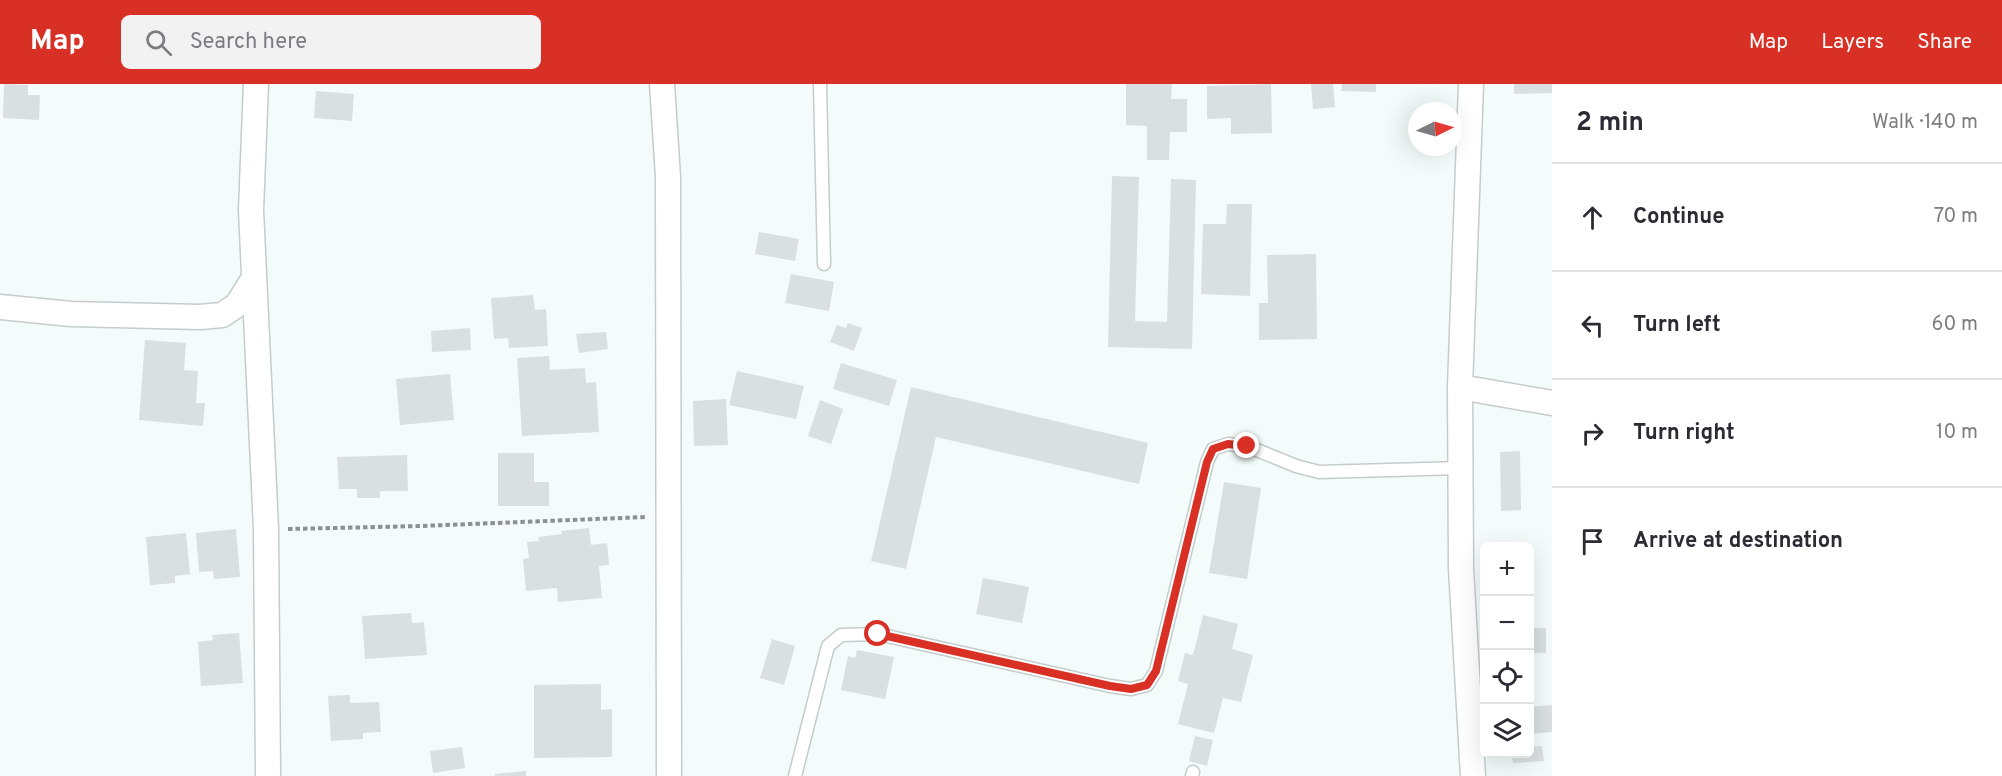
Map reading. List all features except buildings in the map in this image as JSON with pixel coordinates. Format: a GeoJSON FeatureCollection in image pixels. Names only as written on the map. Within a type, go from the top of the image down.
{"type":"FeatureCollection","features":[{"type":"Feature","properties":{"kind":"street"},"geometry":{"type":"LineString","coordinates":[[256,84],[251,210],[252,281],[266,529],[268,776]]}},
{"type":"Feature","properties":{"kind":"street"},"geometry":{"type":"LineString","coordinates":[[662,84],[668,177],[669,776]]}},
{"type":"Feature","properties":{"kind":"street"},"geometry":{"type":"LineString","coordinates":[[1471,84],[1460,387],[1461,568],[1473,776]]}},
{"type":"Feature","properties":{"kind":"street"},"geometry":{"type":"LineString","coordinates":[[0,307],[71,314],[200,317],[222,315],[237,305],[252,281]]}},
{"type":"Feature","properties":{"kind":"street"},"geometry":{"type":"LineString","coordinates":[[1460,387],[1552,403]]}},
{"type":"Feature","properties":{"kind":"lane"},"geometry":{"type":"LineString","coordinates":[[820,84],[824,264]]}},
{"type":"Feature","properties":{"kind":"lane"},"geometry":{"type":"LineString","coordinates":[[795,776],[828,646],[841,635],[878,634],[1110,686],[1131,689],[1147,685],[1156,671],[1207,462],[1213,449],[1228,444],[1247,446],[1296,466],[1319,472],[1461,468]]}},
{"type":"Feature","properties":{"kind":"path"},"geometry":{"type":"LineString","coordinates":[[266,529],[421,526],[670,516]]}},
{"type":"Feature","properties":{"kind":"route"},"geometry":{"type":"LineString","coordinates":[[878,634],[1110,686],[1131,689],[1147,685],[1156,671],[1207,462],[1213,449],[1228,444],[1247,446]]}}]}
